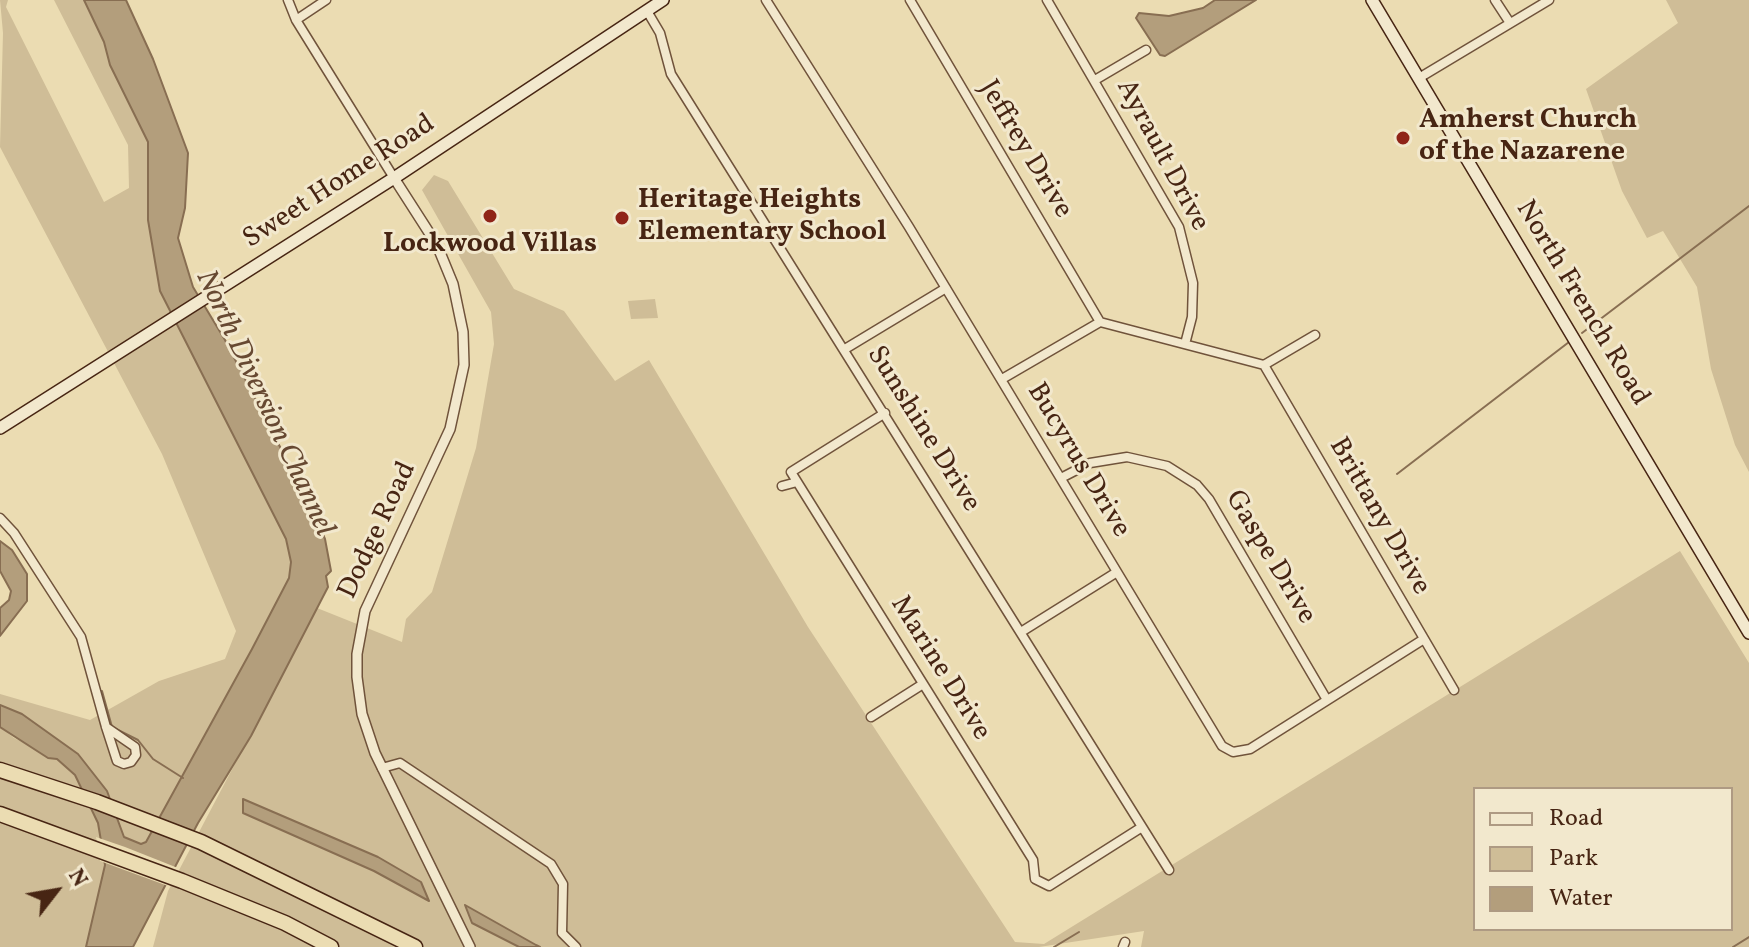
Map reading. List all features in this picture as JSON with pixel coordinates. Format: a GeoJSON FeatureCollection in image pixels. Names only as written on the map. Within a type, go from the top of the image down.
{"type":"FeatureCollection","features":[{"type":"Feature","properties":{"kind":"highway"},"geometry":{"type":"LineString","coordinates":[[0,770],[214,848],[415,947]]}},
{"type":"Feature","properties":{"kind":"highway"},"geometry":{"type":"LineString","coordinates":[[0,814],[182,881],[285,923],[331,947]]}},
{"type":"Feature","properties":{"kind":"highway"},"geometry":{"type":"LineString","coordinates":[[0,822],[48,830]]}},
{"type":"Feature","properties":{"kind":"main road","name":"Sweet Home Road"},"geometry":{"type":"LineString","coordinates":[[0,428],[394,178],[663,0]]}},
{"type":"Feature","properties":{"kind":"main road","name":"North French Road"},"geometry":{"type":"LineString","coordinates":[[1372,0],[1749,633]]}},
{"type":"Feature","properties":{"kind":"street"},"geometry":{"type":"LineString","coordinates":[[288,0],[296,20],[394,178]]}},
{"type":"Feature","properties":{"kind":"street"},"geometry":{"type":"LineString","coordinates":[[296,20],[326,0]]}},
{"type":"Feature","properties":{"kind":"street","name":"Bucyrus Drive"},"geometry":{"type":"LineString","coordinates":[[766,0],[1002,379],[1218,742],[1227,750],[1247,750],[1424,639]]}},
{"type":"Feature","properties":{"kind":"street","name":"Jeffrey Drive"},"geometry":{"type":"LineString","coordinates":[[910,0],[1100,322]]}},
{"type":"Feature","properties":{"kind":"street","name":"Ayrault Drive"},"geometry":{"type":"LineString","coordinates":[[1047,0],[1171,210],[1186,245],[1193,297],[1185,344]]}},
{"type":"Feature","properties":{"kind":"street"},"geometry":{"type":"LineString","coordinates":[[1495,0],[1510,23]]}},
{"type":"Feature","properties":{"kind":"street"},"geometry":{"type":"LineString","coordinates":[[1419,78],[1549,0]]}},
{"type":"Feature","properties":{"kind":"street","name":"Sunshine Drive"},"geometry":{"type":"LineString","coordinates":[[647,11],[660,33],[671,74],[1169,870]]}},
{"type":"Feature","properties":{"kind":"street"},"geometry":{"type":"LineString","coordinates":[[1095,80],[1146,50]]}},
{"type":"Feature","properties":{"kind":"street","name":"Dodge Road"},"geometry":{"type":"LineString","coordinates":[[394,178],[432,238],[450,274],[460,312],[464,365],[450,429],[372,590],[360,630],[357,654],[359,699],[366,730],[382,768],[470,947]]}},
{"type":"Feature","properties":{"kind":"street"},"geometry":{"type":"LineString","coordinates":[[845,349],[946,288]]}},
{"type":"Feature","properties":{"kind":"street"},"geometry":{"type":"LineString","coordinates":[[1002,379],[1100,322],[1264,365],[1315,335]]}},
{"type":"Feature","properties":{"kind":"street","name":"Brittany Drive"},"geometry":{"type":"LineString","coordinates":[[1264,365],[1454,690]]}},
{"type":"Feature","properties":{"kind":"street"},"geometry":{"type":"LineString","coordinates":[[782,486],[797,482],[791,472],[885,413]]}},
{"type":"Feature","properties":{"kind":"street","name":"Gaspe Drive"},"geometry":{"type":"LineString","coordinates":[[1061,478],[1090,463],[1127,457],[1167,466],[1197,485],[1209,499],[1327,700]]}},
{"type":"Feature","properties":{"kind":"street","name":"Marine Drive"},"geometry":{"type":"LineString","coordinates":[[797,482],[1033,860],[1035,879],[1049,886],[1142,827]]}},
{"type":"Feature","properties":{"kind":"street"},"geometry":{"type":"LineString","coordinates":[[0,518],[14,533],[81,637],[106,727],[117,761],[124,764],[131,762],[136,755],[135,747],[106,727]]}},
{"type":"Feature","properties":{"kind":"street"},"geometry":{"type":"LineString","coordinates":[[1021,632],[1117,572]]}},
{"type":"Feature","properties":{"kind":"street"},"geometry":{"type":"LineString","coordinates":[[871,717],[923,684]]}},
{"type":"Feature","properties":{"kind":"street"},"geometry":{"type":"LineString","coordinates":[[382,768],[400,763],[551,864],[563,884],[562,933],[576,947]]}},
{"type":"Feature","properties":{"kind":"green space"},"geometry":{"type":"Polygon","coordinates":[[[0,0],[8,0],[6,7],[104,202],[129,188],[128,145],[54,0],[84,0],[104,42],[110,65],[148,142],[148,220],[160,291],[286,539],[291,562],[289,578],[222,705],[146,842],[141,844],[124,837],[107,791],[78,754],[22,714],[0,705],[0,694],[90,720],[159,681],[225,659],[236,631],[162,454],[0,147],[3,33],[0,0]]]}},
{"type":"Feature","properties":{"kind":"green space"},"geometry":{"type":"Polygon","coordinates":[[[1666,0],[1749,0],[1749,472],[1735,445],[1711,369],[1697,287],[1663,231],[1647,238],[1622,191],[1586,89],[1678,23],[1666,0]]]}},
{"type":"Feature","properties":{"kind":"green space"},"geometry":{"type":"Polygon","coordinates":[[[434,175],[448,181],[514,289],[564,311],[615,381],[649,360],[808,627],[1015,942],[1044,944],[1680,551],[1749,663],[1749,947],[1141,947],[1144,931],[1039,947],[153,947],[168,891],[317,608],[402,642],[406,619],[432,592],[476,448],[494,344],[491,312],[422,190],[434,175]]]}},
{"type":"Feature","properties":{"kind":"green space"},"geometry":{"type":"Polygon","coordinates":[[[655,299],[658,318],[631,319],[628,301],[655,299]]]}},
{"type":"Feature","properties":{"kind":"green space"},"geometry":{"type":"Polygon","coordinates":[[[0,727],[14,738],[57,759],[75,775],[98,823],[105,865],[86,947],[0,947],[0,727]]]}},
{"type":"Feature","properties":{"kind":"water"},"geometry":{"type":"Polygon","coordinates":[[[84,0],[126,0],[153,59],[188,153],[185,208],[178,238],[193,287],[225,340],[311,507],[325,539],[331,571],[326,576],[328,587],[251,736],[198,823],[133,947],[86,947],[105,865],[98,823],[75,775],[57,759],[48,758],[0,727],[0,705],[22,714],[78,754],[107,791],[124,837],[141,844],[146,842],[289,578],[291,562],[286,539],[160,291],[148,220],[148,142],[110,65],[104,42],[84,0]]]}},
{"type":"Feature","properties":{"kind":"water"},"geometry":{"type":"Polygon","coordinates":[[[1215,0],[1256,0],[1165,56],[1160,55],[1136,18],[1139,13],[1169,16],[1203,8],[1215,0]]]}},
{"type":"Feature","properties":{"kind":"water"},"geometry":{"type":"Polygon","coordinates":[[[0,541],[12,550],[27,574],[27,601],[0,636],[0,608],[9,600],[11,591],[0,571],[0,541]]]}},
{"type":"Feature","properties":{"kind":"water"},"geometry":{"type":"Polygon","coordinates":[[[243,799],[378,857],[421,882],[429,901],[374,871],[243,813],[243,799]]]}},
{"type":"Feature","properties":{"kind":"water"},"geometry":{"type":"Polygon","coordinates":[[[465,905],[540,947],[519,947],[472,923],[465,905]]]}},
{"type":"Feature","properties":{"kind":"pier"},"geometry":{"type":"Polygon","coordinates":[[[96,837],[178,868],[168,886],[100,861],[96,837]]]}},
{"type":"Feature","properties":{"kind":"waterway"},"geometry":{"type":"LineString","coordinates":[[1582,333],[1749,206]]}},
{"type":"Feature","properties":{"kind":"waterway"},"geometry":{"type":"LineString","coordinates":[[1397,474],[1569,342]]}},
{"type":"Feature","properties":{"kind":"waterway"},"geometry":{"type":"LineString","coordinates":[[102,691],[112,727],[138,740],[153,759],[183,778]]}},
{"type":"Feature","properties":{"kind":"waterway"},"geometry":{"type":"LineString","coordinates":[[1054,947],[1079,932]]}},
{"type":"Feature","properties":{"kind":"waterway"},"geometry":{"type":"LineString","coordinates":[[1733,947],[1749,937]]}},
{"type":"Feature","properties":{"kind":"place","name":"Amherst Church of the Nazarene"},"geometry":{"type":"Point","coordinates":[1403,138]}},
{"type":"Feature","properties":{"kind":"place","name":"Lockwood Villas"},"geometry":{"type":"Point","coordinates":[490,216]}},
{"type":"Feature","properties":{"kind":"place","name":"Heritage Heights Elementary School"},"geometry":{"type":"Point","coordinates":[622,218]}},
{"type":"Feature","properties":{"kind":"water label","name":"North Diversion Channel"},"geometry":{"type":"Point","coordinates":[263,404]}}]}
